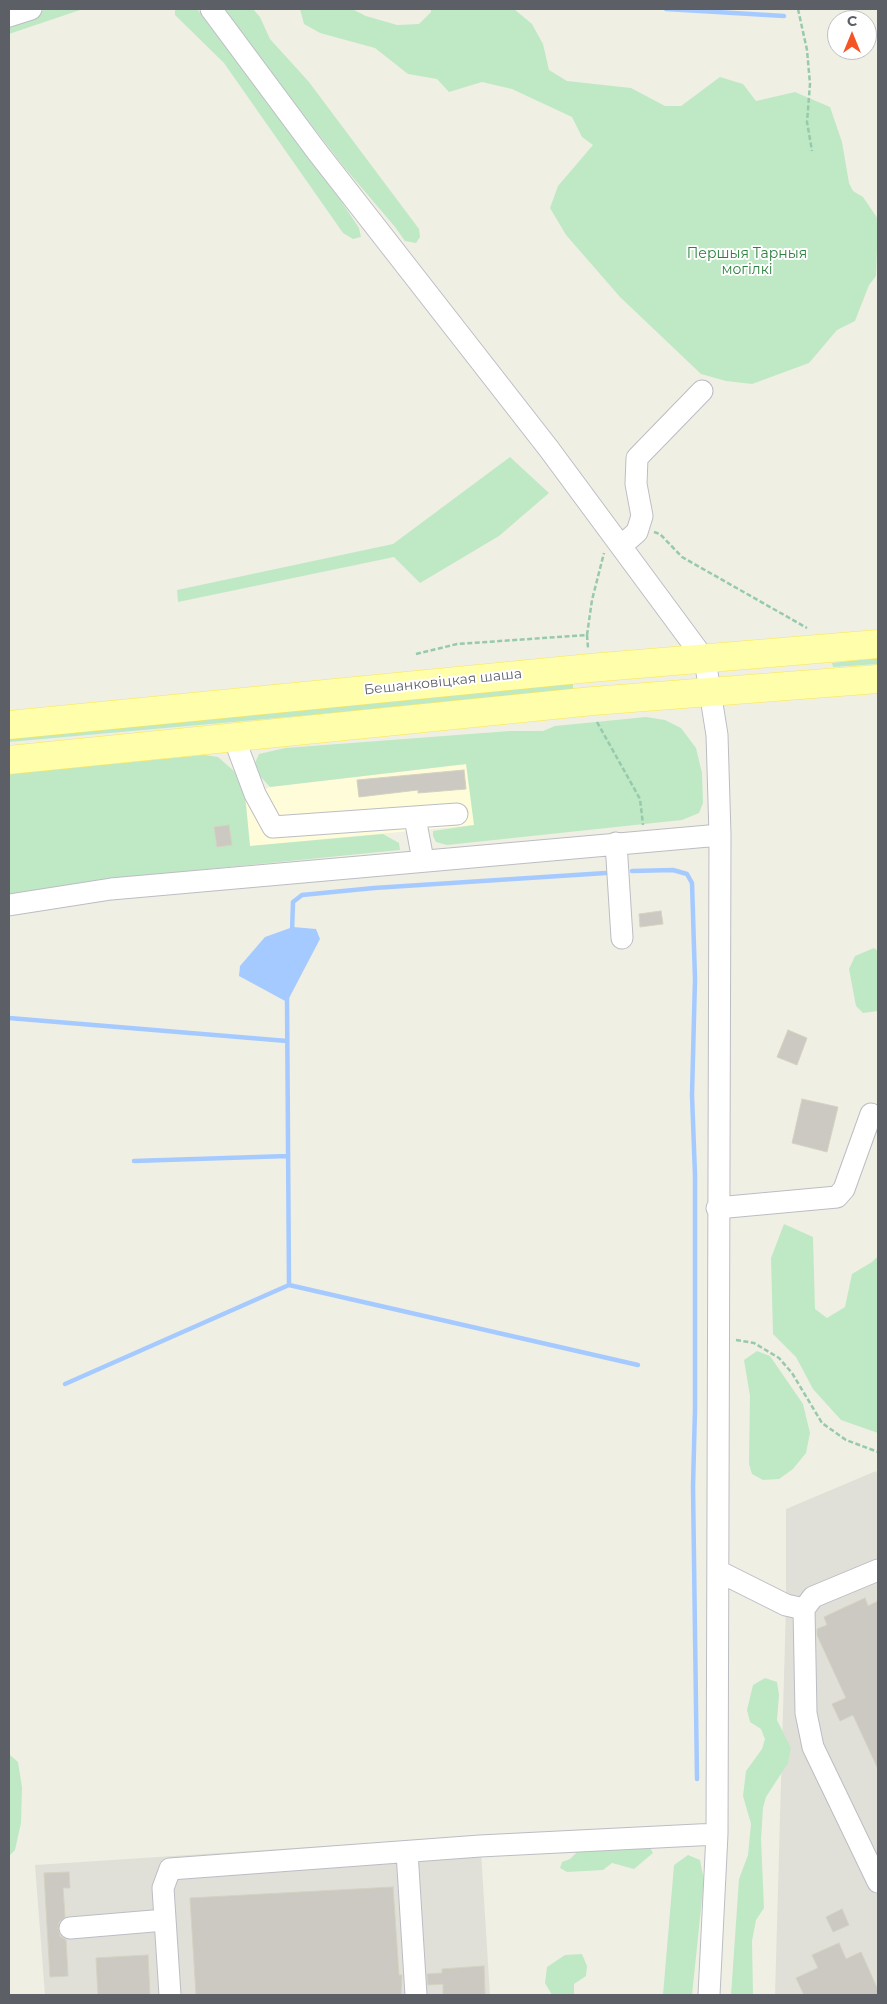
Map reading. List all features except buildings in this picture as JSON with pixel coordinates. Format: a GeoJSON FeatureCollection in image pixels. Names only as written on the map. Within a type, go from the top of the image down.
{"type":"FeatureCollection","features":[{"type":"Feature","properties":{"kind":"main road","name":"Бешанковіцкая шаша"},"geometry":{"type":"LineString","coordinates":[[9,725],[590,668],[705,660],[878,644]]}},
{"type":"Feature","properties":{"kind":"main road"},"geometry":{"type":"LineString","coordinates":[[9,760],[469,712],[878,679]]}},
{"type":"Feature","properties":{"kind":"street"},"geometry":{"type":"LineString","coordinates":[[9,16],[31,9]]}},
{"type":"Feature","properties":{"kind":"street"},"geometry":{"type":"LineString","coordinates":[[211,9],[315,149],[549,449],[705,660],[717,735],[720,835],[717,1208],[720,1337],[720,1572],[717,1834],[709,1995]]}},
{"type":"Feature","properties":{"kind":"street"},"geometry":{"type":"LineString","coordinates":[[615,539],[637,532],[642,516],[636,484],[637,458],[702,391]]}},
{"type":"Feature","properties":{"kind":"street"},"geometry":{"type":"LineString","coordinates":[[234,738],[256,794],[273,827],[457,814]]}},
{"type":"Feature","properties":{"kind":"street"},"geometry":{"type":"LineString","coordinates":[[415,818],[423,860]]}},
{"type":"Feature","properties":{"kind":"street"},"geometry":{"type":"LineString","coordinates":[[9,905],[111,889],[720,835]]}},
{"type":"Feature","properties":{"kind":"street"},"geometry":{"type":"LineString","coordinates":[[616,843],[622,938]]}},
{"type":"Feature","properties":{"kind":"street"},"geometry":{"type":"LineString","coordinates":[[717,1208],[837,1197],[844,1189],[871,1114]]}},
{"type":"Feature","properties":{"kind":"street"},"geometry":{"type":"LineString","coordinates":[[878,1570],[813,1597],[804,1609],[806,1713],[813,1747],[878,1882]]}},
{"type":"Feature","properties":{"kind":"street"},"geometry":{"type":"LineString","coordinates":[[720,1572],[786,1605],[804,1609]]}},
{"type":"Feature","properties":{"kind":"street"},"geometry":{"type":"LineString","coordinates":[[170,1995],[163,1888],[170,1868],[480,1846],[717,1834]]}},
{"type":"Feature","properties":{"kind":"street"},"geometry":{"type":"LineString","coordinates":[[407,1852],[416,1995]]}},
{"type":"Feature","properties":{"kind":"street"},"geometry":{"type":"LineString","coordinates":[[70,1928],[165,1920]]}},
{"type":"Feature","properties":{"kind":"path"},"geometry":{"type":"LineString","coordinates":[[798,9],[807,50],[810,84],[807,122],[812,152]]}},
{"type":"Feature","properties":{"kind":"path"},"geometry":{"type":"LineString","coordinates":[[639,525],[660,534],[682,557],[808,628]]}},
{"type":"Feature","properties":{"kind":"path"},"geometry":{"type":"LineString","coordinates":[[588,648],[587,635],[592,600],[615,539]]}},
{"type":"Feature","properties":{"kind":"path"},"geometry":{"type":"LineString","coordinates":[[416,654],[457,644],[587,635]]}},
{"type":"Feature","properties":{"kind":"path"},"geometry":{"type":"LineString","coordinates":[[595,717],[640,800],[642,814]]}},
{"type":"Feature","properties":{"kind":"path"},"geometry":{"type":"LineString","coordinates":[[720,1337],[754,1343],[779,1358],[792,1373],[822,1423],[846,1440],[878,1452]]}},
{"type":"Feature","properties":{"kind":"shaded area"},"geometry":{"type":"Polygon","coordinates":[[[467,764],[474,825],[250,846],[245,795],[255,794],[270,787],[467,764]]]}},
{"type":"Feature","properties":{"kind":"shaded area"},"geometry":{"type":"Polygon","coordinates":[[[876,1471],[878,1476],[878,1995],[775,1995],[786,1605],[786,1509],[876,1471]]]}},
{"type":"Feature","properties":{"kind":"shaded area"},"geometry":{"type":"Polygon","coordinates":[[[480,1836],[490,1995],[45,1995],[35,1865],[480,1836]]]}},
{"type":"Feature","properties":{"kind":"green space"},"geometry":{"type":"Polygon","coordinates":[[[47,9],[83,9],[9,34],[9,22],[47,9]]]}},
{"type":"Feature","properties":{"kind":"green space"},"geometry":{"type":"Polygon","coordinates":[[[175,9],[197,9],[296,133],[359,228],[361,237],[353,239],[343,233],[224,63],[175,15],[175,9]]]}},
{"type":"Feature","properties":{"kind":"green space"},"geometry":{"type":"Polygon","coordinates":[[[221,9],[253,9],[260,17],[270,39],[309,82],[419,229],[420,237],[416,243],[405,241],[344,167],[221,9]]]}},
{"type":"Feature","properties":{"kind":"green space","name":"Першыя Тарныя могілкі"},"geometry":{"type":"Polygon","coordinates":[[[300,9],[352,9],[366,16],[397,25],[419,24],[431,12],[431,9],[514,9],[532,24],[543,44],[549,70],[567,81],[631,88],[665,106],[681,106],[720,77],[743,84],[756,101],[795,92],[830,107],[842,142],[849,183],[853,191],[863,197],[878,219],[876,276],[869,285],[855,321],[837,330],[809,363],[752,384],[726,381],[701,374],[620,297],[566,235],[550,208],[558,186],[593,145],[582,137],[572,117],[512,89],[482,82],[449,92],[437,79],[408,74],[375,48],[320,33],[304,24],[300,9]]]}},
{"type":"Feature","properties":{"kind":"green space"},"geometry":{"type":"Polygon","coordinates":[[[510,457],[549,493],[499,536],[420,583],[394,557],[178,602],[177,590],[393,544],[510,457]]]}},
{"type":"Feature","properties":{"kind":"green space"},"geometry":{"type":"Polygon","coordinates":[[[878,658],[878,664],[833,667],[832,663],[878,658]]]}},
{"type":"Feature","properties":{"kind":"green space"},"geometry":{"type":"Polygon","coordinates":[[[573,683],[573,689],[9,742],[9,736],[573,683]]]}},
{"type":"Feature","properties":{"kind":"green space"},"geometry":{"type":"Polygon","coordinates":[[[646,717],[665,720],[681,728],[696,748],[702,773],[703,803],[699,813],[682,820],[447,845],[436,842],[433,831],[474,825],[466,764],[270,787],[259,775],[255,763],[259,754],[285,748],[510,731],[543,731],[555,726],[646,717]]]}},
{"type":"Feature","properties":{"kind":"green space"},"geometry":{"type":"Polygon","coordinates":[[[204,755],[218,757],[234,771],[245,795],[250,846],[383,834],[399,843],[400,850],[129,877],[9,895],[9,774],[204,755]]]}},
{"type":"Feature","properties":{"kind":"green space"},"geometry":{"type":"Polygon","coordinates":[[[874,948],[878,951],[878,1011],[863,1013],[856,1006],[849,969],[855,956],[874,948]]]}},
{"type":"Feature","properties":{"kind":"green space"},"geometry":{"type":"Polygon","coordinates":[[[784,1224],[813,1237],[815,1309],[827,1318],[845,1307],[852,1274],[872,1262],[878,1256],[878,1433],[841,1420],[813,1389],[796,1357],[773,1334],[771,1258],[784,1224]]]}},
{"type":"Feature","properties":{"kind":"green space"},"geometry":{"type":"Polygon","coordinates":[[[757,1351],[770,1356],[803,1404],[810,1433],[806,1453],[793,1469],[779,1479],[763,1480],[752,1474],[749,1464],[750,1396],[744,1360],[757,1351]]]}},
{"type":"Feature","properties":{"kind":"green space"},"geometry":{"type":"Polygon","coordinates":[[[765,1678],[777,1682],[779,1695],[777,1720],[791,1748],[788,1763],[766,1797],[763,1808],[761,1839],[764,1908],[756,1920],[752,1941],[753,1995],[731,1995],[739,1879],[748,1855],[751,1824],[743,1796],[746,1771],[762,1749],[765,1739],[761,1729],[750,1722],[747,1710],[753,1685],[765,1678]]]}},
{"type":"Feature","properties":{"kind":"green space"},"geometry":{"type":"Polygon","coordinates":[[[10,1755],[18,1762],[22,1787],[21,1823],[15,1850],[9,1856],[10,1755]]]}},
{"type":"Feature","properties":{"kind":"green space"},"geometry":{"type":"Polygon","coordinates":[[[649,1846],[653,1853],[634,1869],[612,1863],[603,1870],[567,1872],[560,1868],[562,1862],[570,1859],[577,1852],[649,1846]]]}},
{"type":"Feature","properties":{"kind":"green space"},"geometry":{"type":"Polygon","coordinates":[[[688,1855],[700,1860],[704,1880],[692,1995],[663,1995],[674,1865],[688,1855]]]}},
{"type":"Feature","properties":{"kind":"green space"},"geometry":{"type":"Polygon","coordinates":[[[582,1954],[587,1966],[586,1976],[574,1984],[574,1995],[552,1995],[545,1983],[547,1967],[565,1955],[582,1954]]]}},
{"type":"Feature","properties":{"kind":"water"},"geometry":{"type":"Polygon","coordinates":[[[293,927],[316,929],[320,939],[287,1002],[239,976],[240,966],[265,937],[293,927]]]}},
{"type":"Feature","properties":{"kind":"waterway"},"geometry":{"type":"LineString","coordinates":[[666,9],[784,16]]}},
{"type":"Feature","properties":{"kind":"waterway"},"geometry":{"type":"LineString","coordinates":[[632,871],[673,870],[687,874],[692,883],[695,979],[692,1095],[695,1175],[695,1409],[693,1486],[697,1779]]}},
{"type":"Feature","properties":{"kind":"waterway"},"geometry":{"type":"LineString","coordinates":[[292,932],[293,902],[302,895],[374,888],[606,873]]}},
{"type":"Feature","properties":{"kind":"waterway"},"geometry":{"type":"LineString","coordinates":[[65,1384],[289,1285],[287,997]]}},
{"type":"Feature","properties":{"kind":"waterway"},"geometry":{"type":"LineString","coordinates":[[9,1018],[287,1041]]}},
{"type":"Feature","properties":{"kind":"waterway"},"geometry":{"type":"LineString","coordinates":[[134,1161],[288,1156]]}},
{"type":"Feature","properties":{"kind":"waterway"},"geometry":{"type":"LineString","coordinates":[[289,1285],[638,1365]]}}]}
